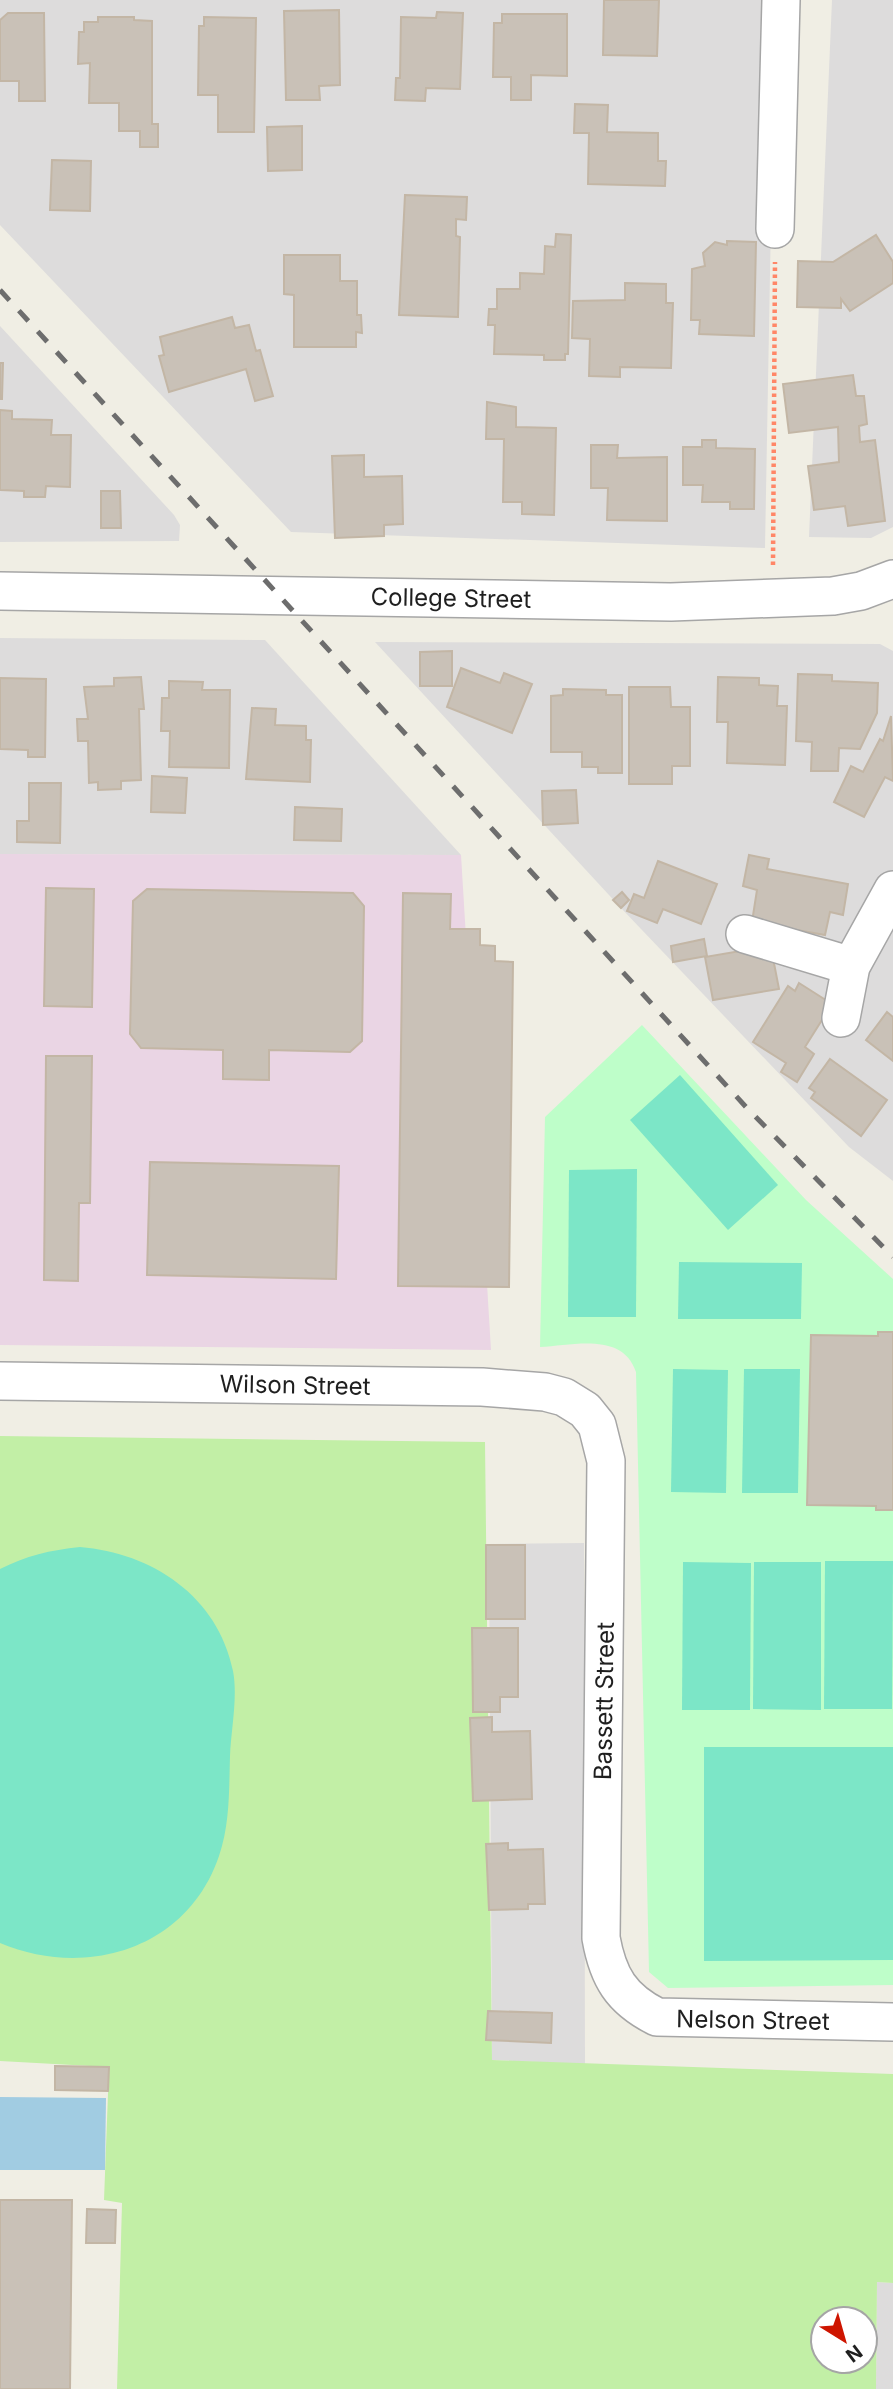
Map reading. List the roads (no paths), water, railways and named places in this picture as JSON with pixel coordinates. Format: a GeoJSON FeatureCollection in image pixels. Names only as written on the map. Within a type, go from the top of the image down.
{"type":"FeatureCollection","features":[{"type":"Feature","properties":{"kind":"street"},"geometry":{"type":"LineString","coordinates":[[775,229],[781,0]]}},
{"type":"Feature","properties":{"kind":"street","name":"College Street"},"geometry":{"type":"LineString","coordinates":[[0,591],[671,602],[834,596],[891,584]]}},
{"type":"Feature","properties":{"kind":"street"},"geometry":{"type":"LineString","coordinates":[[841,1018],[851,966],[893,890]]}},
{"type":"Feature","properties":{"kind":"street"},"geometry":{"type":"LineString","coordinates":[[745,934],[851,966]]}},
{"type":"Feature","properties":{"kind":"street","name":"Wilson Street"},"geometry":{"type":"LineString","coordinates":[[0,1381],[482,1387],[564,1396],[585,1410]]}},
{"type":"Feature","properties":{"kind":"street","name":"Bassett Street"},"geometry":{"type":"LineString","coordinates":[[585,1410],[597,1425],[606,1461],[601,1938],[611,1978],[621,1993]]}},
{"type":"Feature","properties":{"kind":"street","name":"Nelson Street"},"geometry":{"type":"LineString","coordinates":[[621,1993],[638,2008],[657,2017],[680,2020],[893,2022]]}},
{"type":"Feature","properties":{"kind":"water"},"geometry":{"type":"Polygon","coordinates":[[[0,2097],[106,2098],[105,2170],[0,2170],[0,2097]]]}},
{"type":"Feature","properties":{"kind":"railway"},"geometry":{"type":"LineString","coordinates":[[0,290],[746,1107],[893,1257]]}}]}
